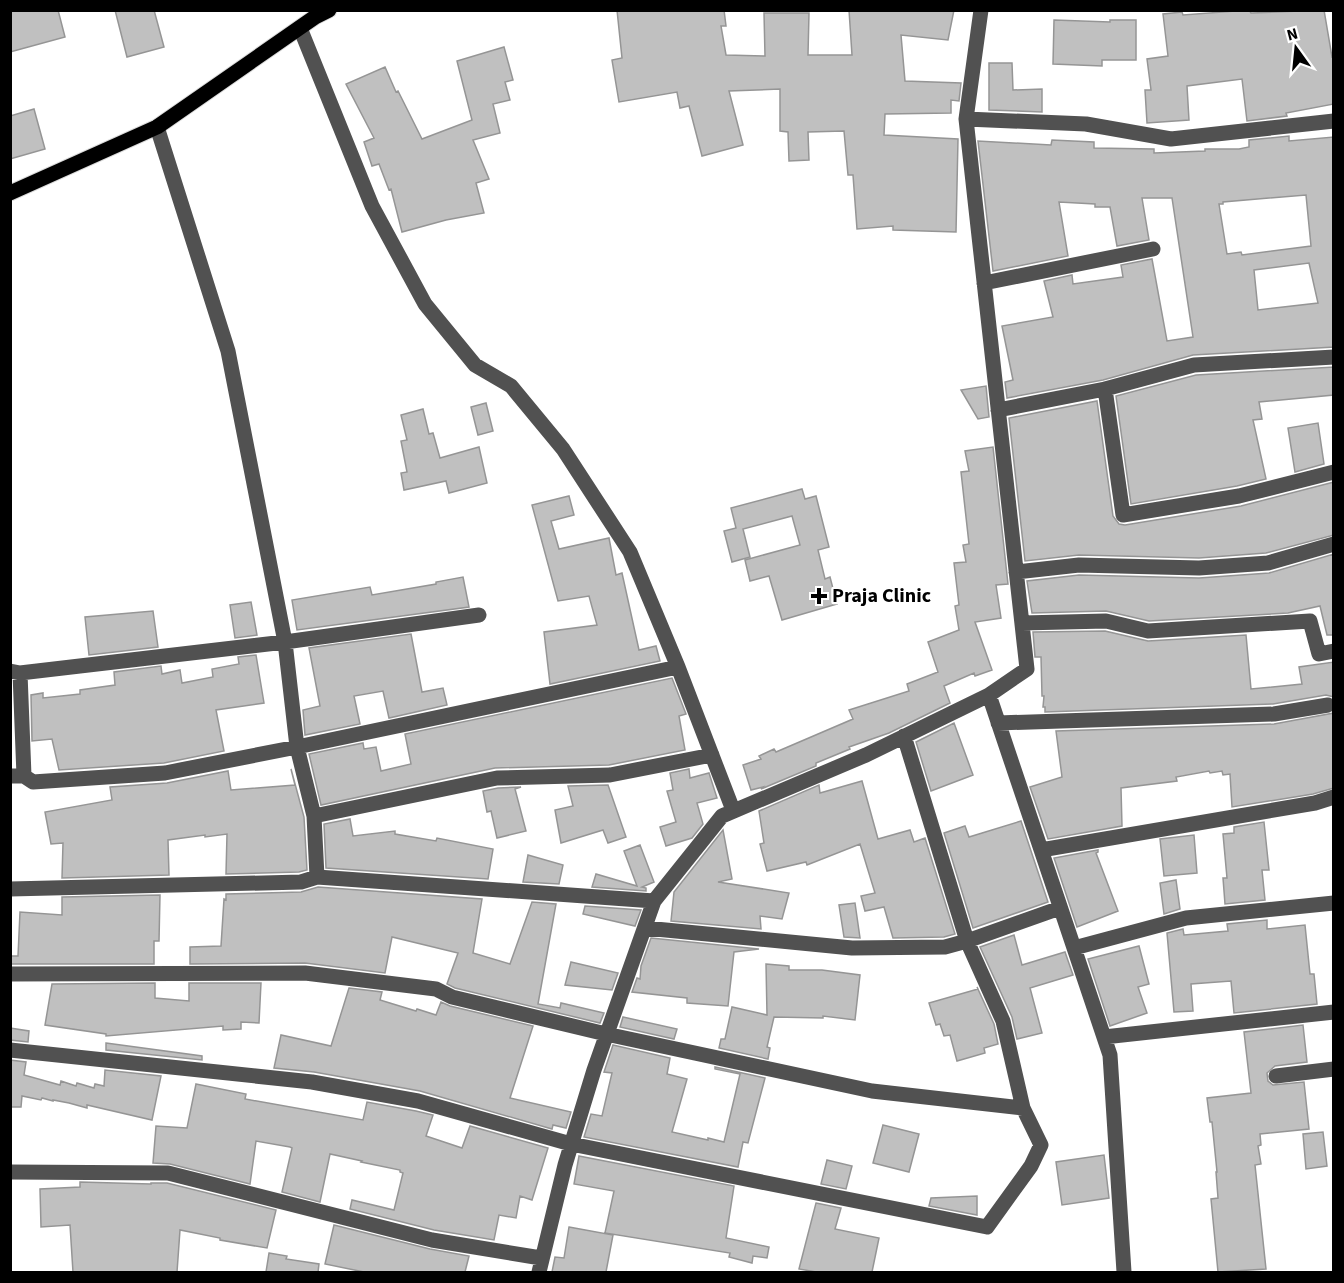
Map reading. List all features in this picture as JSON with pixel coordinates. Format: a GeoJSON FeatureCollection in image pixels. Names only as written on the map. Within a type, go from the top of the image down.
{"type":"FeatureCollection","features":[{"type":"Feature","properties":{"kind":"main road"},"geometry":{"type":"LineString","coordinates":[[10,193],[157,127],[329,10]]}},
{"type":"Feature","properties":{"kind":"street"},"geometry":{"type":"LineString","coordinates":[[10,1172],[168,1173],[540,1265],[571,1144],[606,1034],[654,901],[722,816],[866,755],[989,695],[1027,669],[966,119],[981,10]]}},
{"type":"Feature","properties":{"kind":"street"},"geometry":{"type":"LineString","coordinates":[[300,28],[372,206],[425,304],[475,365],[511,386],[563,450],[630,552],[734,810]]}},
{"type":"Feature","properties":{"kind":"street"},"geometry":{"type":"LineString","coordinates":[[966,119],[1086,124],[1171,139],[1334,121]]}},
{"type":"Feature","properties":{"kind":"street"},"geometry":{"type":"LineString","coordinates":[[157,127],[228,351],[285,642],[297,747],[315,816],[317,877]]}},
{"type":"Feature","properties":{"kind":"street"},"geometry":{"type":"LineString","coordinates":[[984,283],[1153,249]]}},
{"type":"Feature","properties":{"kind":"street"},"geometry":{"type":"LineString","coordinates":[[998,410],[1105,389],[1194,365],[1334,357]]}},
{"type":"Feature","properties":{"kind":"street"},"geometry":{"type":"LineString","coordinates":[[1105,389],[1123,515],[1239,496],[1334,472]]}},
{"type":"Feature","properties":{"kind":"street"},"geometry":{"type":"LineString","coordinates":[[1016,572],[1079,565],[1199,568],[1268,563],[1334,544]]}},
{"type":"Feature","properties":{"kind":"street"},"geometry":{"type":"LineString","coordinates":[[479,615],[285,642],[15,672],[17,776],[33,782],[165,773],[678,667]]}},
{"type":"Feature","properties":{"kind":"street"},"geometry":{"type":"LineString","coordinates":[[1022,623],[1106,621],[1148,631],[1310,621],[1319,654],[1334,651]]}},
{"type":"Feature","properties":{"kind":"street"},"geometry":{"type":"LineString","coordinates":[[989,695],[1110,1055],[1124,1272]]}},
{"type":"Feature","properties":{"kind":"street"},"geometry":{"type":"LineString","coordinates":[[998,723],[1274,714],[1328,705]]}},
{"type":"Feature","properties":{"kind":"street"},"geometry":{"type":"LineString","coordinates":[[10,1050],[312,1082],[418,1101],[571,1144],[987,1227],[1031,1166],[1041,1145],[1023,1108],[1003,1022],[967,941],[904,736]]}},
{"type":"Feature","properties":{"kind":"street"},"geometry":{"type":"LineString","coordinates":[[315,816],[497,778],[610,775],[712,754]]}},
{"type":"Feature","properties":{"kind":"street"},"geometry":{"type":"LineString","coordinates":[[1041,850],[1303,805],[1334,797]]}},
{"type":"Feature","properties":{"kind":"street"},"geometry":{"type":"LineString","coordinates":[[10,889],[301,882],[317,877],[654,901]]}},
{"type":"Feature","properties":{"kind":"street"},"geometry":{"type":"LineString","coordinates":[[1074,948],[1186,918],[1334,903]]}},
{"type":"Feature","properties":{"kind":"street"},"geometry":{"type":"LineString","coordinates":[[645,928],[852,948],[945,947],[1060,908]]}},
{"type":"Feature","properties":{"kind":"street"},"geometry":{"type":"LineString","coordinates":[[10,974],[305,973],[436,989],[452,997],[606,1034],[872,1091],[1023,1108]]}},
{"type":"Feature","properties":{"kind":"street"},"geometry":{"type":"LineString","coordinates":[[1104,1037],[1334,1012]]}},
{"type":"Feature","properties":{"kind":"street"},"geometry":{"type":"LineString","coordinates":[[1276,1076],[1334,1068]]}},
{"type":"Feature","properties":{"kind":"building"},"geometry":{"type":"Polygon","coordinates":[[[10,10],[58,10],[65,37],[10,52],[10,10]]]}},
{"type":"Feature","properties":{"kind":"building"},"geometry":{"type":"Polygon","coordinates":[[[115,10],[154,10],[164,47],[127,57],[115,10]]]}},
{"type":"Feature","properties":{"kind":"building"},"geometry":{"type":"Polygon","coordinates":[[[617,10],[724,10],[726,26],[721,26],[726,55],[765,56],[764,13],[809,13],[808,55],[852,55],[849,10],[954,10],[948,40],[901,35],[905,81],[961,83],[959,101],[951,100],[951,113],[885,114],[884,135],[958,139],[956,232],[893,230],[893,226],[857,229],[853,175],[848,175],[844,131],[808,132],[809,160],[789,161],[788,132],[780,131],[780,89],[729,91],[743,145],[702,156],[689,106],[680,108],[677,92],[619,102],[612,60],[622,58],[617,10]]]}},
{"type":"Feature","properties":{"kind":"building"},"geometry":{"type":"Polygon","coordinates":[[[1249,10],[1251,13],[1324,10],[1332,57],[1334,56],[1334,104],[1286,113],[1287,116],[1247,121],[1242,79],[1187,86],[1189,120],[1147,123],[1145,90],[1151,90],[1147,59],[1168,56],[1163,14],[1182,12],[1183,15],[1249,10]]]}},
{"type":"Feature","properties":{"kind":"building"},"geometry":{"type":"Polygon","coordinates":[[[1054,20],[1110,22],[1110,20],[1136,20],[1136,60],[1102,60],[1102,66],[1053,64],[1054,20]]]}},
{"type":"Feature","properties":{"kind":"building"},"geometry":{"type":"Polygon","coordinates":[[[504,47],[513,80],[505,82],[510,100],[493,104],[500,133],[473,140],[489,179],[476,183],[484,213],[402,232],[391,189],[389,190],[379,164],[372,166],[364,142],[374,138],[346,84],[385,67],[422,139],[472,120],[457,61],[504,47]]]}},
{"type":"Feature","properties":{"kind":"building"},"geometry":{"type":"Polygon","coordinates":[[[989,63],[1012,63],[1013,90],[1042,89],[1042,112],[989,110],[989,63]]]}},
{"type":"Feature","properties":{"kind":"building"},"geometry":{"type":"Polygon","coordinates":[[[34,109],[45,149],[10,159],[10,116],[34,109]]]}},
{"type":"Feature","properties":{"kind":"building"},"geometry":{"type":"Polygon","coordinates":[[[1289,136],[1289,141],[1334,137],[1334,347],[1193,355],[1103,380],[1007,398],[1005,382],[1013,380],[1002,326],[1053,317],[1044,281],[1072,275],[1073,284],[1123,277],[1121,265],[1152,259],[1167,341],[1193,337],[1172,198],[1142,198],[1149,240],[1117,246],[1110,207],[1059,202],[1068,256],[993,271],[978,141],[1051,145],[1052,140],[1094,142],[1094,148],[1154,149],[1154,153],[1239,149],[1249,147],[1249,140],[1289,136]],[[1306,195],[1219,204],[1227,254],[1241,252],[1242,255],[1311,246],[1306,195]],[[1309,263],[1254,270],[1258,310],[1318,303],[1309,263]]]}},
{"type":"Feature","properties":{"kind":"building"},"geometry":{"type":"Polygon","coordinates":[[[1334,367],[1334,395],[1259,402],[1262,419],[1253,420],[1266,479],[1131,504],[1116,396],[1196,375],[1334,367]]]}},
{"type":"Feature","properties":{"kind":"building"},"geometry":{"type":"Polygon","coordinates":[[[986,386],[989,417],[978,419],[961,390],[986,386]]]}},
{"type":"Feature","properties":{"kind":"building"},"geometry":{"type":"Polygon","coordinates":[[[1097,401],[1113,516],[1119,524],[1125,525],[1241,506],[1334,482],[1334,535],[1266,553],[1199,558],[1079,555],[1025,561],[1009,418],[1097,401]]]}},
{"type":"Feature","properties":{"kind":"building"},"geometry":{"type":"Polygon","coordinates":[[[486,403],[493,431],[478,435],[471,407],[486,403]]]}},
{"type":"Feature","properties":{"kind":"building"},"geometry":{"type":"Polygon","coordinates":[[[423,409],[429,434],[433,433],[440,458],[479,447],[487,483],[449,493],[446,481],[404,490],[401,473],[407,472],[401,441],[407,440],[401,415],[423,409]]]}},
{"type":"Feature","properties":{"kind":"building"},"geometry":{"type":"Polygon","coordinates":[[[1318,423],[1324,464],[1295,472],[1288,428],[1318,423]]]}},
{"type":"Feature","properties":{"kind":"building"},"geometry":{"type":"Polygon","coordinates":[[[993,447],[1008,584],[996,585],[1001,618],[975,622],[992,670],[975,676],[974,673],[944,686],[950,703],[889,733],[849,747],[850,749],[816,763],[816,766],[761,789],[763,787],[751,790],[743,765],[761,759],[759,756],[774,749],[776,752],[853,719],[849,710],[909,691],[907,684],[938,672],[928,642],[959,630],[955,606],[959,605],[954,563],[966,562],[963,545],[969,544],[961,472],[969,471],[965,451],[993,447]]]}},
{"type":"Feature","properties":{"kind":"building"},"geometry":{"type":"Polygon","coordinates":[[[802,489],[805,499],[816,496],[829,547],[818,550],[825,579],[830,577],[837,604],[782,620],[769,576],[750,581],[745,560],[800,545],[792,516],[743,529],[750,557],[732,562],[724,531],[736,528],[731,508],[802,489]]]}},
{"type":"Feature","properties":{"kind":"building"},"geometry":{"type":"Polygon","coordinates":[[[569,496],[574,515],[551,521],[559,549],[609,538],[616,575],[622,573],[639,650],[656,646],[660,661],[550,684],[544,632],[597,625],[589,596],[558,601],[532,505],[569,496]]]}},
{"type":"Feature","properties":{"kind":"building"},"geometry":{"type":"Polygon","coordinates":[[[1334,554],[1334,635],[1327,635],[1320,606],[1288,613],[1149,621],[1106,611],[1032,613],[1027,581],[1079,575],[1199,578],[1269,573],[1334,554]]]}},
{"type":"Feature","properties":{"kind":"building"},"geometry":{"type":"Polygon","coordinates":[[[463,577],[469,607],[297,630],[292,600],[370,587],[372,595],[463,577]]]}},
{"type":"Feature","properties":{"kind":"building"},"geometry":{"type":"Polygon","coordinates":[[[251,602],[257,635],[235,638],[230,605],[251,602]]]}},
{"type":"Feature","properties":{"kind":"building"},"geometry":{"type":"Polygon","coordinates":[[[153,611],[158,647],[89,655],[85,617],[153,611]]]}},
{"type":"Feature","properties":{"kind":"building"},"geometry":{"type":"Polygon","coordinates":[[[1105,631],[1148,641],[1246,635],[1251,689],[1302,684],[1299,667],[1334,662],[1334,697],[1326,695],[1273,704],[1045,712],[1044,696],[1042,696],[1041,657],[1035,657],[1033,632],[1105,631]]]}},
{"type":"Feature","properties":{"kind":"building"},"geometry":{"type":"Polygon","coordinates":[[[411,634],[422,692],[443,688],[447,705],[389,718],[383,691],[354,696],[360,724],[305,735],[303,710],[320,706],[309,648],[411,634]]]}},
{"type":"Feature","properties":{"kind":"building"},"geometry":{"type":"Polygon","coordinates":[[[256,655],[264,703],[216,710],[224,751],[164,763],[59,770],[52,739],[32,741],[31,695],[43,693],[43,698],[80,694],[80,690],[115,685],[114,672],[161,666],[162,674],[180,670],[182,683],[213,677],[212,669],[239,664],[238,657],[256,655]]]}},
{"type":"Feature","properties":{"kind":"building"},"geometry":{"type":"Polygon","coordinates":[[[672,678],[686,714],[679,716],[685,750],[609,765],[495,768],[321,805],[309,754],[363,743],[364,749],[376,747],[381,771],[411,764],[405,734],[672,678]]]}},
{"type":"Feature","properties":{"kind":"building"},"geometry":{"type":"Polygon","coordinates":[[[1334,713],[1334,788],[1313,794],[1232,807],[1230,774],[1223,775],[1222,771],[1210,773],[1209,771],[1176,777],[1177,781],[1121,788],[1122,826],[1048,839],[1030,787],[1062,777],[1056,731],[1274,724],[1334,713]]]}},
{"type":"Feature","properties":{"kind":"building"},"geometry":{"type":"Polygon","coordinates":[[[954,723],[973,775],[931,791],[916,742],[954,723]]]}},
{"type":"Feature","properties":{"kind":"building"},"geometry":{"type":"Polygon","coordinates":[[[291,769],[304,817],[307,870],[226,874],[227,834],[168,840],[169,875],[62,878],[63,843],[51,844],[45,812],[112,800],[110,787],[167,783],[228,771],[231,790],[295,785],[291,769]]]}},
{"type":"Feature","properties":{"kind":"building"},"geometry":{"type":"Polygon","coordinates":[[[689,769],[690,778],[709,773],[717,798],[697,803],[703,824],[692,838],[666,846],[660,827],[676,822],[667,791],[673,790],[670,773],[689,769]]]}},
{"type":"Feature","properties":{"kind":"building"},"geometry":{"type":"Polygon","coordinates":[[[862,781],[878,839],[910,830],[914,842],[925,838],[955,934],[944,937],[893,938],[884,907],[865,911],[861,896],[875,893],[860,844],[807,865],[806,862],[767,871],[760,844],[764,843],[759,811],[819,785],[820,793],[862,781]]]}},
{"type":"Feature","properties":{"kind":"building"},"geometry":{"type":"Polygon","coordinates":[[[608,785],[626,837],[608,843],[603,830],[561,843],[555,810],[573,806],[568,786],[608,785]]]}},
{"type":"Feature","properties":{"kind":"building"},"geometry":{"type":"Polygon","coordinates":[[[521,787],[515,789],[526,831],[497,838],[491,811],[487,812],[483,791],[521,787]]]}},
{"type":"Feature","properties":{"kind":"building"},"geometry":{"type":"Polygon","coordinates":[[[350,819],[353,836],[395,831],[395,834],[436,841],[437,838],[493,849],[488,879],[326,868],[324,824],[350,819]]]}},
{"type":"Feature","properties":{"kind":"building"},"geometry":{"type":"Polygon","coordinates":[[[1021,821],[1048,902],[973,928],[944,833],[965,826],[969,837],[1021,821]]]}},
{"type":"Feature","properties":{"kind":"building"},"geometry":{"type":"Polygon","coordinates":[[[1264,822],[1269,870],[1262,870],[1265,900],[1225,904],[1223,878],[1227,878],[1223,834],[1234,833],[1234,827],[1264,822]]]}},
{"type":"Feature","properties":{"kind":"building"},"geometry":{"type":"Polygon","coordinates":[[[723,830],[732,879],[718,882],[789,893],[782,919],[760,916],[761,929],[671,921],[674,892],[723,830]]]}},
{"type":"Feature","properties":{"kind":"building"},"geometry":{"type":"Polygon","coordinates":[[[1194,835],[1197,873],[1164,876],[1160,839],[1194,835]]]}},
{"type":"Feature","properties":{"kind":"building"},"geometry":{"type":"Polygon","coordinates":[[[640,845],[654,882],[642,887],[646,888],[646,891],[592,887],[596,874],[637,886],[624,851],[640,845]]]}},
{"type":"Feature","properties":{"kind":"building"},"geometry":{"type":"Polygon","coordinates":[[[1098,850],[1096,853],[1118,911],[1077,927],[1054,858],[1098,850]]]}},
{"type":"Feature","properties":{"kind":"building"},"geometry":{"type":"Polygon","coordinates":[[[528,855],[563,865],[559,884],[523,882],[528,855]]]}},
{"type":"Feature","properties":{"kind":"building"},"geometry":{"type":"Polygon","coordinates":[[[1176,880],[1180,909],[1164,914],[1160,883],[1176,880]]]}},
{"type":"Feature","properties":{"kind":"building"},"geometry":{"type":"Polygon","coordinates":[[[318,887],[482,899],[473,953],[510,964],[532,902],[556,904],[538,1004],[560,1008],[561,1003],[604,1013],[600,1023],[455,988],[447,984],[458,953],[392,937],[385,973],[305,963],[190,964],[190,947],[221,946],[226,894],[301,892],[318,887]]]}},
{"type":"Feature","properties":{"kind":"building"},"geometry":{"type":"Polygon","coordinates":[[[160,895],[159,941],[154,941],[154,964],[10,964],[10,956],[18,956],[20,912],[62,915],[62,897],[160,895]]]}},
{"type":"Feature","properties":{"kind":"building"},"geometry":{"type":"Polygon","coordinates":[[[855,903],[860,938],[844,937],[839,905],[855,903]]]}},
{"type":"Feature","properties":{"kind":"building"},"geometry":{"type":"Polygon","coordinates":[[[585,906],[641,910],[635,926],[583,914],[585,906]]]}},
{"type":"Feature","properties":{"kind":"building"},"geometry":{"type":"Polygon","coordinates":[[[1267,920],[1267,929],[1305,925],[1310,974],[1314,974],[1317,1004],[1234,1013],[1231,981],[1191,984],[1193,1011],[1174,1012],[1167,933],[1183,929],[1184,935],[1228,931],[1227,924],[1267,920]]]}},
{"type":"Feature","properties":{"kind":"building"},"geometry":{"type":"Polygon","coordinates":[[[1014,935],[1022,965],[1065,952],[1073,975],[1030,988],[1042,1033],[1017,1039],[1012,1017],[980,947],[1014,935]]]}},
{"type":"Feature","properties":{"kind":"building"},"geometry":{"type":"Polygon","coordinates":[[[651,938],[759,949],[734,952],[728,1006],[687,1003],[687,998],[632,992],[637,978],[640,979],[641,966],[651,938]]]}},
{"type":"Feature","properties":{"kind":"building"},"geometry":{"type":"Polygon","coordinates":[[[1139,946],[1149,984],[1138,987],[1147,1013],[1110,1026],[1088,959],[1139,946]]]}},
{"type":"Feature","properties":{"kind":"building"},"geometry":{"type":"Polygon","coordinates":[[[571,962],[618,973],[612,990],[565,985],[571,962]]]}},
{"type":"Feature","properties":{"kind":"building"},"geometry":{"type":"Polygon","coordinates":[[[766,964],[789,966],[789,970],[822,970],[860,975],[855,1020],[823,1016],[823,1018],[774,1017],[767,1047],[770,1048],[768,1059],[719,1048],[721,1039],[725,1039],[732,1007],[767,1015],[766,964]]]}},
{"type":"Feature","properties":{"kind":"building"},"geometry":{"type":"Polygon","coordinates":[[[155,983],[155,998],[189,1001],[189,983],[261,983],[259,1023],[241,1022],[241,1029],[223,1030],[223,1026],[106,1036],[106,1034],[45,1025],[52,984],[155,983]]]}},
{"type":"Feature","properties":{"kind":"building"},"geometry":{"type":"Polygon","coordinates":[[[349,988],[382,992],[380,1000],[416,1011],[417,1009],[436,1015],[441,1002],[533,1026],[510,1098],[571,1112],[566,1128],[553,1125],[552,1129],[420,1091],[314,1072],[274,1068],[281,1035],[331,1046],[349,988]]]}},
{"type":"Feature","properties":{"kind":"building"},"geometry":{"type":"Polygon","coordinates":[[[978,989],[994,1024],[998,1044],[984,1048],[985,1053],[957,1061],[950,1035],[944,1036],[940,1024],[936,1025],[929,1003],[978,989]]]}},
{"type":"Feature","properties":{"kind":"building"},"geometry":{"type":"Polygon","coordinates":[[[623,1017],[677,1029],[674,1039],[620,1027],[623,1017]]]}},
{"type":"Feature","properties":{"kind":"building"},"geometry":{"type":"Polygon","coordinates":[[[1303,1025],[1307,1062],[1275,1066],[1267,1073],[1268,1081],[1273,1085],[1304,1082],[1309,1129],[1260,1134],[1261,1145],[1258,1146],[1261,1164],[1255,1165],[1266,1269],[1218,1272],[1211,1199],[1218,1198],[1217,1172],[1207,1098],[1251,1093],[1244,1032],[1303,1025]]]}},
{"type":"Feature","properties":{"kind":"building"},"geometry":{"type":"Polygon","coordinates":[[[10,1028],[29,1031],[28,1042],[10,1040],[10,1028]]]}},
{"type":"Feature","properties":{"kind":"building"},"geometry":{"type":"Polygon","coordinates":[[[106,1043],[202,1056],[202,1060],[106,1050],[106,1043]]]}},
{"type":"Feature","properties":{"kind":"building"},"geometry":{"type":"Polygon","coordinates":[[[613,1045],[670,1058],[667,1074],[687,1079],[672,1132],[708,1140],[708,1138],[724,1142],[740,1074],[715,1069],[715,1067],[765,1078],[748,1143],[743,1142],[738,1167],[584,1137],[591,1114],[602,1116],[612,1073],[604,1072],[613,1045]]]}},
{"type":"Feature","properties":{"kind":"building"},"geometry":{"type":"Polygon","coordinates":[[[10,1060],[26,1062],[24,1075],[60,1085],[61,1081],[76,1086],[77,1083],[94,1088],[95,1084],[104,1086],[105,1070],[161,1076],[152,1120],[87,1105],[87,1108],[22,1096],[21,1107],[10,1107],[10,1060]]]}},
{"type":"Feature","properties":{"kind":"building"},"geometry":{"type":"Polygon","coordinates":[[[196,1084],[246,1094],[245,1099],[363,1120],[367,1102],[433,1115],[426,1136],[462,1148],[470,1126],[548,1148],[532,1200],[520,1196],[516,1218],[499,1215],[494,1240],[434,1230],[350,1209],[352,1200],[394,1210],[403,1173],[400,1170],[330,1154],[320,1202],[282,1192],[292,1148],[290,1147],[256,1141],[250,1184],[170,1164],[153,1163],[156,1126],[187,1128],[196,1084]]]}},
{"type":"Feature","properties":{"kind":"building"},"geometry":{"type":"Polygon","coordinates":[[[883,1125],[919,1134],[909,1172],[873,1163],[883,1125]]]}},
{"type":"Feature","properties":{"kind":"building"},"geometry":{"type":"Polygon","coordinates":[[[1323,1132],[1327,1166],[1306,1169],[1303,1134],[1323,1132]]]}},
{"type":"Feature","properties":{"kind":"building"},"geometry":{"type":"Polygon","coordinates":[[[1104,1155],[1109,1198],[1062,1205],[1056,1162],[1104,1155]]]}},
{"type":"Feature","properties":{"kind":"building"},"geometry":{"type":"Polygon","coordinates":[[[579,1156],[734,1186],[726,1238],[769,1247],[767,1258],[753,1256],[752,1263],[729,1257],[730,1253],[605,1233],[614,1191],[574,1184],[579,1156]]]}},
{"type":"Feature","properties":{"kind":"building"},"geometry":{"type":"Polygon","coordinates":[[[827,1160],[852,1166],[846,1189],[821,1184],[827,1160]]]}},
{"type":"Feature","properties":{"kind":"building"},"geometry":{"type":"Polygon","coordinates":[[[80,1182],[167,1183],[276,1210],[267,1248],[180,1230],[177,1272],[73,1272],[70,1225],[41,1227],[40,1189],[80,1187],[80,1182]]]}},
{"type":"Feature","properties":{"kind":"building"},"geometry":{"type":"Polygon","coordinates":[[[977,1196],[977,1215],[929,1206],[931,1198],[977,1196]]]}},
{"type":"Feature","properties":{"kind":"building"},"geometry":{"type":"Polygon","coordinates":[[[816,1203],[841,1208],[835,1229],[879,1238],[872,1272],[816,1272],[799,1269],[816,1203]]]}},
{"type":"Feature","properties":{"kind":"building"},"geometry":{"type":"Polygon","coordinates":[[[334,1225],[430,1249],[469,1256],[465,1272],[364,1272],[325,1264],[334,1225]]]}},
{"type":"Feature","properties":{"kind":"building"},"geometry":{"type":"Polygon","coordinates":[[[569,1227],[613,1235],[606,1272],[552,1272],[555,1257],[564,1258],[569,1227]]]}},
{"type":"Feature","properties":{"kind":"building"},"geometry":{"type":"Polygon","coordinates":[[[269,1253],[287,1256],[286,1259],[319,1264],[318,1272],[266,1272],[269,1253]]]}},
{"type":"Feature","properties":{"kind":"place","name":"Praja Clinic"},"geometry":{"type":"Point","coordinates":[819,596]}}]}
